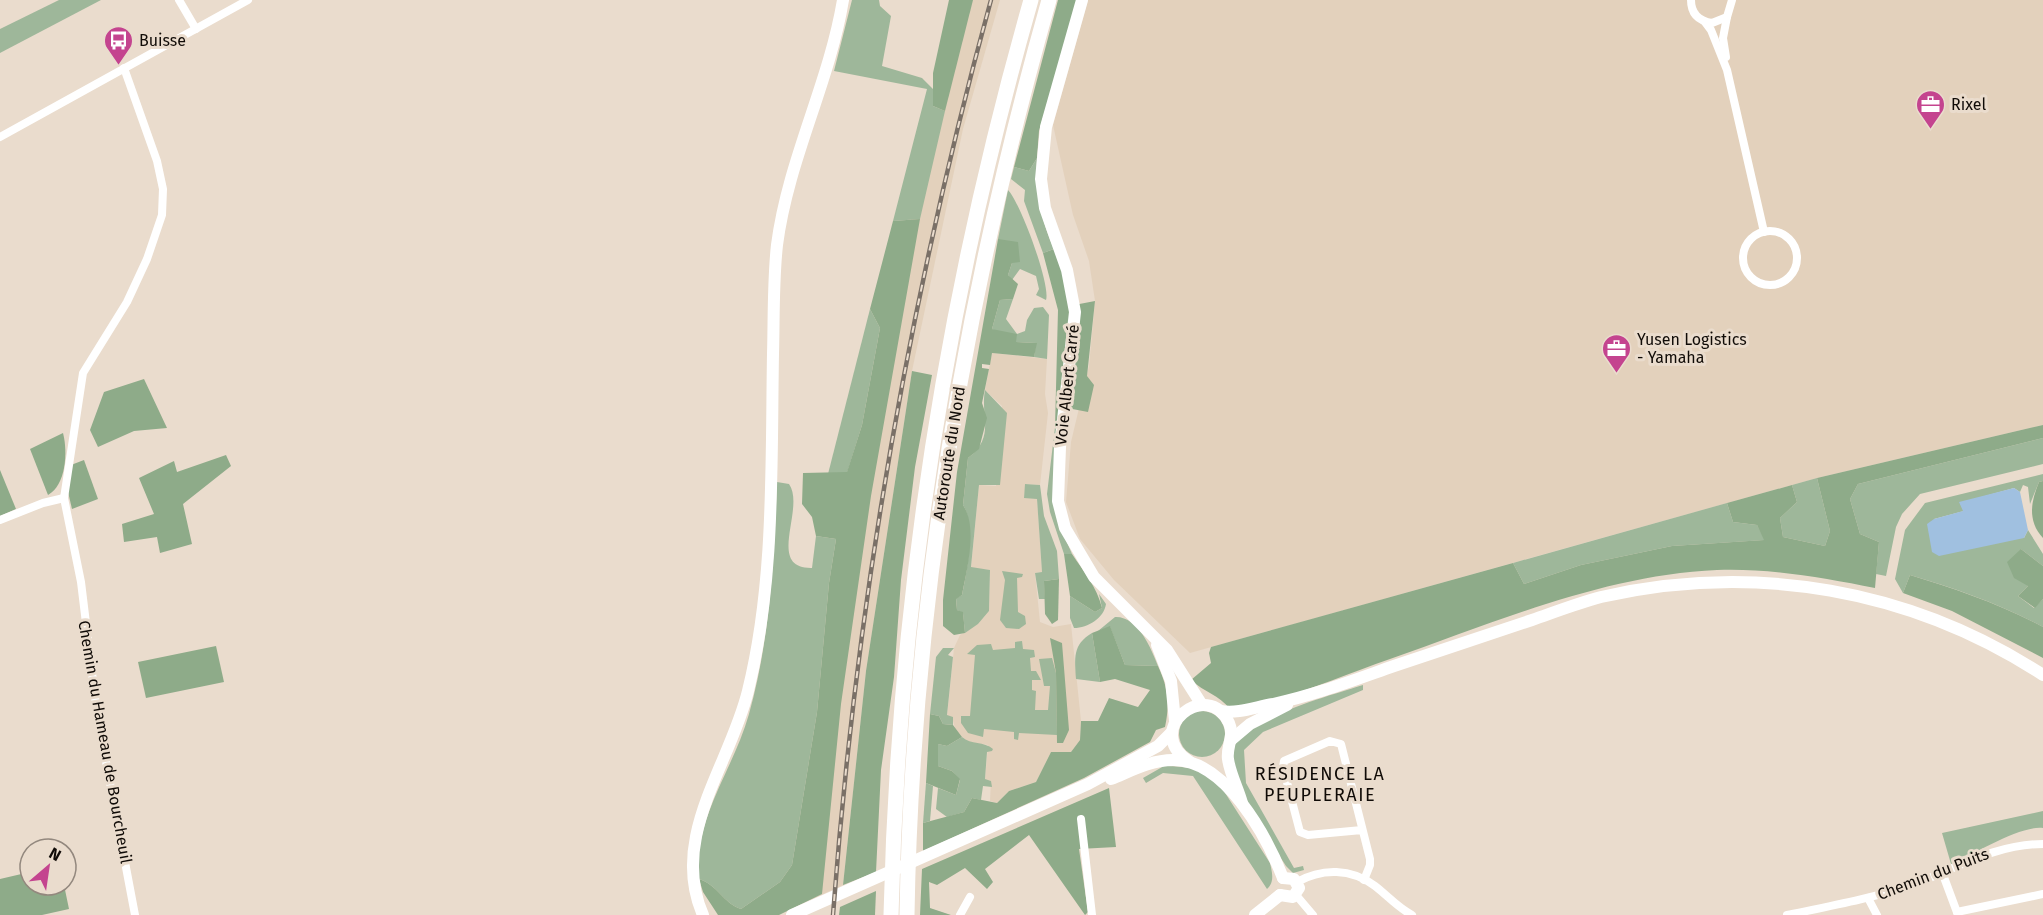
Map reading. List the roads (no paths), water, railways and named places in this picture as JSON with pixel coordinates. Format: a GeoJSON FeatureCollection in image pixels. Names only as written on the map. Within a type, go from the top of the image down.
{"type":"FeatureCollection","features":[{"type":"Feature","properties":{"kind":"highway","name":"Autoroute du Nord"},"geometry":{"type":"LineString","coordinates":[[891,915],[901,718],[916,561],[932,448],[975,221],[1031,0]]}},
{"type":"Feature","properties":{"kind":"highway","name":"Autoroute du Nord"},"geometry":{"type":"LineString","coordinates":[[907,915],[918,714],[943,487],[967,344],[989,233],[1015,123],[1049,0]]}},
{"type":"Feature","properties":{"kind":"street"},"geometry":{"type":"LineString","coordinates":[[179,0],[196,29]]}},
{"type":"Feature","properties":{"kind":"street"},"geometry":{"type":"LineString","coordinates":[[0,137],[248,0]]}},
{"type":"Feature","properties":{"kind":"street"},"geometry":{"type":"LineString","coordinates":[[703,915],[695,893],[692,868],[697,828],[746,699],[763,602],[770,535],[775,276],[784,203],[830,54],[843,0]]}},
{"type":"Feature","properties":{"kind":"street","name":"Voie Albert Carré"},"geometry":{"type":"LineString","coordinates":[[1082,0],[1046,128],[1041,179],[1045,208],[1067,270],[1075,312],[1060,447],[1058,501],[1065,528],[1094,577],[1175,661],[1190,690],[1202,705]]}},
{"type":"Feature","properties":{"kind":"street"},"geometry":{"type":"LineString","coordinates":[[1691,0],[1694,13],[1711,30],[1726,70],[1764,232]]}},
{"type":"Feature","properties":{"kind":"street"},"geometry":{"type":"LineString","coordinates":[[1726,70],[1723,38],[1732,0]]}},
{"type":"Feature","properties":{"kind":"street"},"geometry":{"type":"LineString","coordinates":[[1705,22],[1718,22],[1727,17]]}},
{"type":"Feature","properties":{"kind":"street","name":"Chemin du Hameau de Bourcheuil"},"geometry":{"type":"LineString","coordinates":[[124,68],[157,160],[163,189],[162,215],[147,259],[127,302],[83,373],[64,498],[81,582],[97,714],[135,915]]}},
{"type":"Feature","properties":{"kind":"street"},"geometry":{"type":"LineString","coordinates":[[1764,232],[1778,232],[1787,237],[1796,250],[1795,268],[1791,276],[1777,285],[1758,283],[1746,271],[1743,264],[1743,256],[1748,243],[1764,232]]}},
{"type":"Feature","properties":{"kind":"street"},"geometry":{"type":"LineString","coordinates":[[0,520],[43,503],[64,498]]}},
{"type":"Feature","properties":{"kind":"street"},"geometry":{"type":"LineString","coordinates":[[792,915],[1088,784],[1158,746],[1189,708],[1202,705],[1220,711],[1242,711],[1296,700],[1599,597],[1715,581],[1781,582],[1885,601],[1973,635],[2011,654],[2043,675]]}},
{"type":"Feature","properties":{"kind":"street","name":"Voie Albert Carré"},"geometry":{"type":"LineString","coordinates":[[1154,639],[1172,681],[1174,726]]}},
{"type":"Feature","properties":{"kind":"street"},"geometry":{"type":"LineString","coordinates":[[1174,726],[1176,749],[1194,763],[1216,761],[1250,724],[1296,700]]}},
{"type":"Feature","properties":{"kind":"street"},"geometry":{"type":"LineString","coordinates":[[1220,711],[1230,728],[1227,759],[1242,804]]}},
{"type":"Feature","properties":{"kind":"street"},"geometry":{"type":"LineString","coordinates":[[1362,830],[1308,835],[1300,832],[1283,767],[1284,761],[1330,741],[1341,744],[1362,830],[1370,865],[1364,880]]}},
{"type":"Feature","properties":{"kind":"street"},"geometry":{"type":"LineString","coordinates":[[1088,784],[1105,781],[1155,762],[1173,759],[1194,763],[1210,770],[1242,804],[1275,858],[1283,878]]}},
{"type":"Feature","properties":{"kind":"street"},"geometry":{"type":"LineString","coordinates":[[1081,819],[1092,915]]}},
{"type":"Feature","properties":{"kind":"street","name":"Chemin du Puits"},"geometry":{"type":"LineString","coordinates":[[1787,915],[1868,898],[1942,872],[1995,850],[2019,844],[2043,844]]}},
{"type":"Feature","properties":{"kind":"street"},"geometry":{"type":"LineString","coordinates":[[1297,882],[1323,871],[1344,873],[1364,880],[1412,915]]}},
{"type":"Feature","properties":{"kind":"street"},"geometry":{"type":"LineString","coordinates":[[1942,872],[1958,914],[2043,894]]}},
{"type":"Feature","properties":{"kind":"street"},"geometry":{"type":"LineString","coordinates":[[1283,878],[1291,878],[1297,882],[1299,888],[1296,895]]}},
{"type":"Feature","properties":{"kind":"street"},"geometry":{"type":"LineString","coordinates":[[1283,878],[1276,888],[1280,895],[1287,897],[1296,895]]}},
{"type":"Feature","properties":{"kind":"street"},"geometry":{"type":"LineString","coordinates":[[695,893],[711,915]]}},
{"type":"Feature","properties":{"kind":"street"},"geometry":{"type":"LineString","coordinates":[[1255,915],[1280,895]]}},
{"type":"Feature","properties":{"kind":"street"},"geometry":{"type":"LineString","coordinates":[[1296,895],[1313,915]]}},
{"type":"Feature","properties":{"kind":"street"},"geometry":{"type":"LineString","coordinates":[[960,915],[970,897]]}},
{"type":"Feature","properties":{"kind":"street"},"geometry":{"type":"LineString","coordinates":[[1868,898],[1877,915]]}},
{"type":"Feature","properties":{"kind":"water"},"geometry":{"type":"Polygon","coordinates":[[[2014,488],[2020,492],[2028,530],[2024,538],[1939,556],[1932,552],[1927,524],[1934,519],[1963,511],[1959,502],[2014,488]]]}},
{"type":"Feature","properties":{"kind":"railway"},"geometry":{"type":"LineString","coordinates":[[833,915],[856,684],[871,569],[890,454],[935,226],[991,0]]}},
{"type":"Feature","properties":{"kind":"place","name":"Buisse"},"geometry":{"type":"Point","coordinates":[118,66]}},
{"type":"Feature","properties":{"kind":"place","name":"Rixel"},"geometry":{"type":"Point","coordinates":[1930,130]}},
{"type":"Feature","properties":{"kind":"place","name":"Yusen Logistics - Yamaha"},"geometry":{"type":"Point","coordinates":[1616,374]}},
{"type":"Feature","properties":{"kind":"district","name":"RÉSIDENCE LA PEUPLERAIE"},"geometry":{"type":"Point","coordinates":[1320,784]}}]}
